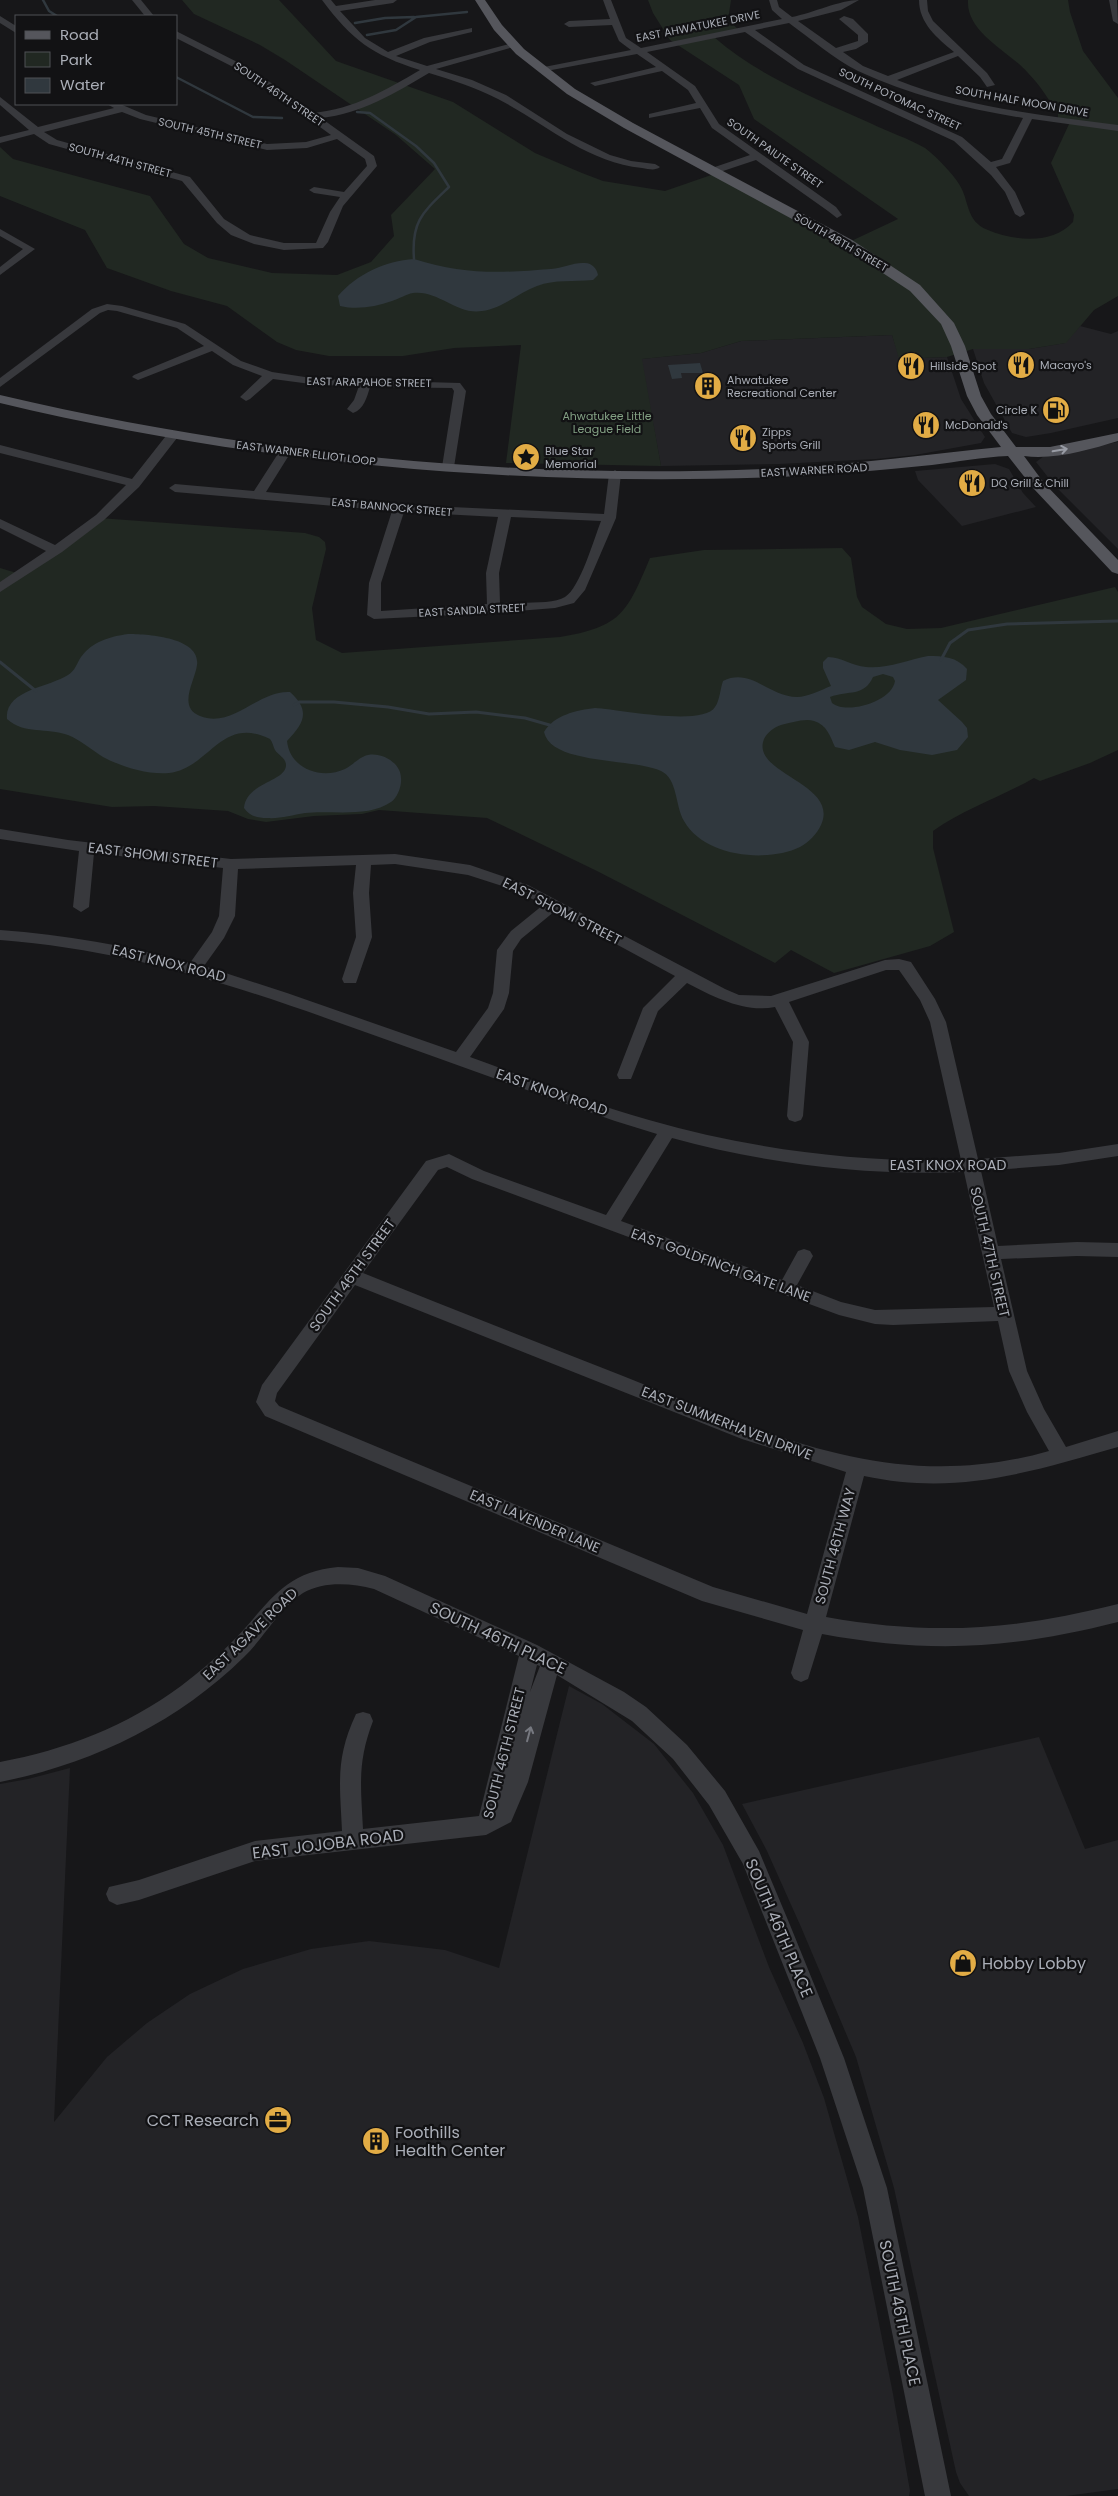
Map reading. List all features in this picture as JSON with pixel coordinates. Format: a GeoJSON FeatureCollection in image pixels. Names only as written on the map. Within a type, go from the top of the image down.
{"type":"FeatureCollection","features":[{"type":"Feature","properties":{"kind":"main road","name":"SOUTH 48TH STREET"},"geometry":{"type":"LineString","coordinates":[[480,0],[495,22],[514,44],[544,70],[609,114],[865,254],[915,288],[947,323],[958,346],[974,396],[984,415],[1047,496],[1118,569]]}},
{"type":"Feature","properties":{"kind":"main road","name":"EAST WARNER ELLIOT LOOP"},"geometry":{"type":"LineString","coordinates":[[0,399],[58,413],[173,435],[285,452],[351,460],[448,467],[615,474]]}},
{"type":"Feature","properties":{"kind":"main road","name":"EAST WARNER ROAD"},"geometry":{"type":"LineString","coordinates":[[1012,451],[1028,442],[1083,434],[1118,425]]}},
{"type":"Feature","properties":{"kind":"main road","name":"EAST WARNER ROAD"},"geometry":{"type":"LineString","coordinates":[[615,474],[718,474],[907,464],[1012,451],[1037,454],[1118,437]]}},
{"type":"Feature","properties":{"kind":"street"},"geometry":{"type":"LineString","coordinates":[[136,0],[149,15]]}},
{"type":"Feature","properties":{"kind":"street"},"geometry":{"type":"LineString","coordinates":[[326,0],[373,48],[494,93],[574,142],[626,164],[655,167]]}},
{"type":"Feature","properties":{"kind":"street"},"geometry":{"type":"LineString","coordinates":[[334,8],[393,0]]}},
{"type":"Feature","properties":{"kind":"street","name":"SOUTH PAIUTE STREET"},"geometry":{"type":"LineString","coordinates":[[606,0],[622,39],[692,88],[715,126],[832,209],[836,215]]}},
{"type":"Feature","properties":{"kind":"street","name":"SOUTH HALF MOON DRIVE"},"geometry":{"type":"LineString","coordinates":[[773,0],[775,8],[834,51],[860,68],[887,80],[942,99],[1029,116],[1118,128]]}},
{"type":"Feature","properties":{"kind":"street","name":"EAST AHWATUKEE DRIVE"},"geometry":{"type":"LineString","coordinates":[[544,70],[747,30],[838,8],[855,0]]}},
{"type":"Feature","properties":{"kind":"street"},"geometry":{"type":"LineString","coordinates":[[923,0],[922,11],[926,18],[990,85]]}},
{"type":"Feature","properties":{"kind":"street"},"geometry":{"type":"LineString","coordinates":[[1113,0],[1118,21]]}},
{"type":"Feature","properties":{"kind":"street"},"geometry":{"type":"LineString","coordinates":[[0,19],[15,29]]}},
{"type":"Feature","properties":{"kind":"street"},"geometry":{"type":"LineString","coordinates":[[834,51],[860,45],[864,42],[863,34],[850,21],[844,19]]}},
{"type":"Feature","properties":{"kind":"street"},"geometry":{"type":"LineString","coordinates":[[570,24],[614,22]]}},
{"type":"Feature","properties":{"kind":"street"},"geometry":{"type":"LineString","coordinates":[[389,55],[427,40],[469,30]]}},
{"type":"Feature","properties":{"kind":"street","name":"SOUTH POTOMAC STREET"},"geometry":{"type":"LineString","coordinates":[[747,30],[801,67],[946,132],[970,147],[1008,187],[1015,198],[1020,214]]}},
{"type":"Feature","properties":{"kind":"street","name":"SOUTH 46TH STREET"},"geometry":{"type":"LineString","coordinates":[[178,35],[250,72],[370,158],[372,166],[368,174],[346,195]]}},
{"type":"Feature","properties":{"kind":"street"},"geometry":{"type":"LineString","coordinates":[[311,116],[332,114],[373,101],[426,68],[514,44]]}},
{"type":"Feature","properties":{"kind":"street"},"geometry":{"type":"LineString","coordinates":[[887,80],[945,57],[961,53]]}},
{"type":"Feature","properties":{"kind":"street"},"geometry":{"type":"LineString","coordinates":[[595,83],[664,68]]}},
{"type":"Feature","properties":{"kind":"street","name":"SOUTH 44TH STREET"},"geometry":{"type":"LineString","coordinates":[[0,100],[36,131],[59,144],[186,179],[227,227],[252,239],[292,246],[319,246],[323,242],[330,221],[346,195]]}},
{"type":"Feature","properties":{"kind":"street","name":"SOUTH 45TH STREET"},"geometry":{"type":"LineString","coordinates":[[114,105],[143,117],[267,147],[307,145],[340,135]]}},
{"type":"Feature","properties":{"kind":"street"},"geometry":{"type":"LineString","coordinates":[[652,116],[702,106]]}},
{"type":"Feature","properties":{"kind":"street"},"geometry":{"type":"LineString","coordinates":[[0,140],[122,109]]}},
{"type":"Feature","properties":{"kind":"street"},"geometry":{"type":"LineString","coordinates":[[988,166],[1006,161],[1029,116]]}},
{"type":"Feature","properties":{"kind":"street"},"geometry":{"type":"LineString","coordinates":[[713,171],[757,156]]}},
{"type":"Feature","properties":{"kind":"street"},"geometry":{"type":"LineString","coordinates":[[314,190],[346,195]]}},
{"type":"Feature","properties":{"kind":"street"},"geometry":{"type":"LineString","coordinates":[[0,232],[30,249],[0,272]]}},
{"type":"Feature","properties":{"kind":"street","name":"EAST ARAPAHOE STREET"},"geometry":{"type":"LineString","coordinates":[[0,384],[96,311],[107,307],[162,319],[181,326],[237,363],[270,375],[318,382],[456,384],[460,391],[448,467]]}},
{"type":"Feature","properties":{"kind":"street"},"geometry":{"type":"LineString","coordinates":[[138,377],[213,347]]}},
{"type":"Feature","properties":{"kind":"street"},"geometry":{"type":"LineString","coordinates":[[246,396],[270,375]]}},
{"type":"Feature","properties":{"kind":"street"},"geometry":{"type":"LineString","coordinates":[[353,410],[360,401],[366,384]]}},
{"type":"Feature","properties":{"kind":"street"},"geometry":{"type":"LineString","coordinates":[[0,588],[88,527],[135,484],[173,435]]}},
{"type":"Feature","properties":{"kind":"street"},"geometry":{"type":"LineString","coordinates":[[0,449],[135,484]]}},
{"type":"Feature","properties":{"kind":"street"},"geometry":{"type":"LineString","coordinates":[[258,495],[285,452]]}},
{"type":"Feature","properties":{"kind":"street"},"geometry":{"type":"LineString","coordinates":[[610,518],[614,507],[615,474]]}},
{"type":"Feature","properties":{"kind":"street","name":"EAST BANNOCK STREET"},"geometry":{"type":"LineString","coordinates":[[175,488],[399,508],[610,518]]}},
{"type":"Feature","properties":{"kind":"street","name":"EAST SANDIA STREET"},"geometry":{"type":"LineString","coordinates":[[399,508],[375,583],[374,615],[494,609],[555,604],[569,600],[579,590],[610,518]]}},
{"type":"Feature","properties":{"kind":"street"},"geometry":{"type":"LineString","coordinates":[[494,609],[491,591],[493,573],[505,514]]}},
{"type":"Feature","properties":{"kind":"street"},"geometry":{"type":"LineString","coordinates":[[0,523],[54,550]]}},
{"type":"Feature","properties":{"kind":"street","name":"EAST SHOMI STREET"},"geometry":{"type":"LineString","coordinates":[[0,834],[88,848],[231,864],[273,864],[364,859],[422,861],[470,870],[523,888],[731,998],[760,1003],[780,1001],[885,965],[899,964]]}},
{"type":"Feature","properties":{"kind":"street"},"geometry":{"type":"LineString","coordinates":[[81,907],[88,848]]}},
{"type":"Feature","properties":{"kind":"street"},"geometry":{"type":"LineString","coordinates":[[350,979],[364,937],[361,893],[364,859]]}},
{"type":"Feature","properties":{"kind":"street"},"geometry":{"type":"LineString","coordinates":[[194,968],[219,934],[227,916],[231,864]]}},
{"type":"Feature","properties":{"kind":"street"},"geometry":{"type":"LineString","coordinates":[[460,1060],[496,1009],[501,993],[503,959],[510,942],[554,904]]}},
{"type":"Feature","properties":{"kind":"street","name":"EAST KNOX ROAD"},"geometry":{"type":"LineString","coordinates":[[0,936],[85,944],[141,954],[194,968],[668,1131],[758,1152],[875,1165],[971,1167],[1034,1163],[1118,1150]]}},
{"type":"Feature","properties":{"kind":"street","name":"SOUTH 47TH STREET"},"geometry":{"type":"LineString","coordinates":[[899,964],[909,971],[938,1022],[1004,1314],[1022,1384],[1060,1455]]}},
{"type":"Feature","properties":{"kind":"street"},"geometry":{"type":"LineString","coordinates":[[625,1075],[651,1008],[686,975]]}},
{"type":"Feature","properties":{"kind":"street"},"geometry":{"type":"LineString","coordinates":[[780,1001],[801,1042],[795,1116]]}},
{"type":"Feature","properties":{"kind":"street"},"geometry":{"type":"LineString","coordinates":[[610,1223],[668,1131]]}},
{"type":"Feature","properties":{"kind":"street","name":"SOUTH 46TH STREET"},"geometry":{"type":"LineString","coordinates":[[265,1402],[268,1390],[432,1165],[449,1160]]}},
{"type":"Feature","properties":{"kind":"street","name":"EAST GOLDFINCH GATE LANE"},"geometry":{"type":"LineString","coordinates":[[449,1160],[478,1175],[839,1308],[875,1317],[910,1318],[1004,1314]]}},
{"type":"Feature","properties":{"kind":"street"},"geometry":{"type":"LineString","coordinates":[[990,1253],[1077,1249],[1118,1250]]}},
{"type":"Feature","properties":{"kind":"street"},"geometry":{"type":"LineString","coordinates":[[786,1290],[804,1256]]}},
{"type":"Feature","properties":{"kind":"street","name":"EAST SUMMERHAVEN DRIVE"},"geometry":{"type":"LineString","coordinates":[[351,1276],[749,1434],[810,1456],[857,1468],[894,1473],[936,1475],[993,1472],[1118,1439]]}},
{"type":"Feature","properties":{"kind":"street","name":"EAST LAVENDER LANE"},"geometry":{"type":"LineString","coordinates":[[265,1402],[272,1411],[709,1595],[785,1619],[867,1634],[911,1638],[959,1639],[1051,1630],[1118,1613]]}},
{"type":"Feature","properties":{"kind":"street","name":"SOUTH 46TH WAY"},"geometry":{"type":"LineString","coordinates":[[814,1624],[857,1468]]}},
{"type":"Feature","properties":{"kind":"street","name":"SOUTH 46TH PLACE"},"geometry":{"type":"LineString","coordinates":[[339,1574],[359,1576],[378,1582],[530,1651],[617,1699],[669,1742],[717,1798],[751,1858],[832,2058],[875,2188],[938,2496]]}},
{"type":"Feature","properties":{"kind":"street","name":"EAST AGAVE ROAD"},"geometry":{"type":"LineString","coordinates":[[0,1772],[43,1762],[81,1750],[147,1719],[181,1698],[213,1673],[296,1587],[326,1576],[339,1574]]}},
{"type":"Feature","properties":{"kind":"street"},"geometry":{"type":"LineString","coordinates":[[801,1673],[814,1624]]}},
{"type":"Feature","properties":{"kind":"street","name":"SOUTH 46TH STREET"},"geometry":{"type":"LineString","coordinates":[[486,1825],[492,1809],[530,1651]]}},
{"type":"Feature","properties":{"kind":"street","name":"SOUTH 46TH STREET"},"geometry":{"type":"LineString","coordinates":[[486,1825],[503,1815],[517,1782],[542,1687],[552,1662]]}},
{"type":"Feature","properties":{"kind":"street"},"geometry":{"type":"LineString","coordinates":[[353,1840],[350,1766],[354,1744],[363,1721]]}},
{"type":"Feature","properties":{"kind":"street","name":"EAST JOJOBA ROAD"},"geometry":{"type":"LineString","coordinates":[[116,1894],[140,1890],[254,1851],[486,1825]]}},
{"type":"Feature","properties":{"kind":"shaded area"},"geometry":{"type":"Polygon","coordinates":[[[1080,326],[1111,334],[1118,331],[1118,418],[1026,437],[1012,433],[984,383],[973,349],[1029,349],[1065,343],[1080,326]]]}},
{"type":"Feature","properties":{"kind":"shaded area"},"geometry":{"type":"Polygon","coordinates":[[[892,335],[900,359],[947,357],[961,399],[985,437],[981,443],[915,455],[876,459],[779,464],[661,466],[641,359],[701,353],[741,341],[892,335]]]}},
{"type":"Feature","properties":{"kind":"shaded area"},"geometry":{"type":"Polygon","coordinates":[[[1118,442],[1118,549],[1055,486],[1036,462],[1044,456],[1118,442]]]}},
{"type":"Feature","properties":{"kind":"shaded area"},"geometry":{"type":"Polygon","coordinates":[[[995,464],[1009,469],[1023,493],[1036,507],[962,526],[918,480],[915,471],[995,464]]]}},
{"type":"Feature","properties":{"kind":"shaded area"},"geometry":{"type":"Polygon","coordinates":[[[569,1686],[602,1704],[654,1744],[693,1793],[723,1845],[769,1967],[803,2043],[824,2098],[858,2217],[893,2394],[910,2491],[909,2496],[0,2496],[0,1784],[70,1768],[54,2122],[107,2057],[147,2023],[190,1994],[243,1969],[311,1949],[369,1941],[445,1950],[499,1968],[569,1686]]]}},
{"type":"Feature","properties":{"kind":"shaded area"},"geometry":{"type":"Polygon","coordinates":[[[1039,1737],[1085,1849],[1118,1840],[1118,2489],[1066,2496],[969,2496],[960,2483],[956,2472],[894,2188],[856,2057],[767,1851],[742,1804],[1039,1737]]]}},
{"type":"Feature","properties":{"kind":"green space","name":"Ahwatukee Little League Field"},"geometry":{"type":"Polygon","coordinates":[[[182,0],[279,0],[336,61],[453,102],[535,153],[603,181],[665,191],[717,173],[847,243],[898,219],[754,119],[739,85],[670,40],[653,13],[648,0],[731,0],[728,20],[740,31],[714,37],[731,51],[749,64],[789,86],[925,148],[939,160],[956,180],[975,221],[998,234],[1032,239],[1044,238],[1055,234],[1073,222],[1074,215],[1051,163],[1070,122],[1058,120],[1058,114],[1032,78],[1020,65],[981,32],[969,12],[968,0],[1068,0],[1083,51],[1118,98],[1118,296],[1094,310],[1066,343],[1029,349],[973,349],[947,357],[899,359],[892,335],[741,341],[701,353],[642,359],[661,466],[506,463],[521,345],[454,348],[403,356],[329,356],[296,350],[277,342],[227,306],[171,291],[107,268],[85,230],[0,196],[0,147],[13,159],[150,196],[184,244],[208,258],[272,273],[337,275],[371,262],[394,236],[391,215],[435,169],[396,135],[285,60],[260,45],[194,14],[182,0]]]}},
{"type":"Feature","properties":{"kind":"green space"},"geometry":{"type":"Polygon","coordinates":[[[99,518],[305,533],[319,537],[325,542],[326,549],[312,608],[316,640],[342,653],[560,637],[581,633],[610,622],[620,614],[635,592],[650,558],[704,550],[842,548],[851,558],[857,597],[862,607],[886,624],[907,629],[941,628],[1115,587],[1118,592],[1118,750],[1090,763],[1040,781],[1034,778],[957,816],[933,831],[933,848],[954,932],[930,946],[834,973],[791,950],[775,963],[597,871],[487,818],[379,810],[362,814],[314,816],[266,822],[248,819],[228,811],[154,806],[112,807],[0,789],[0,568],[20,574],[99,518]]]}},
{"type":"Feature","properties":{"kind":"water"},"geometry":{"type":"Polygon","coordinates":[[[414,259],[449,268],[482,272],[551,269],[585,263],[594,267],[598,275],[593,280],[544,284],[530,289],[504,304],[482,311],[464,309],[422,293],[413,293],[373,306],[353,308],[340,306],[338,296],[363,275],[382,266],[414,259]]]}},
{"type":"Feature","properties":{"kind":"water"},"geometry":{"type":"Polygon","coordinates":[[[700,363],[703,373],[681,373],[682,378],[672,379],[668,365],[700,363]]]}},
{"type":"Feature","properties":{"kind":"water"},"geometry":{"type":"Polygon","coordinates":[[[128,634],[159,636],[182,643],[190,648],[196,656],[197,665],[188,700],[193,712],[212,719],[223,717],[235,714],[267,697],[278,693],[290,692],[297,699],[303,711],[301,723],[287,741],[289,751],[300,765],[308,770],[317,772],[336,772],[345,769],[365,756],[379,755],[390,760],[398,768],[401,785],[397,795],[391,802],[382,807],[361,812],[315,812],[277,818],[257,817],[248,813],[244,808],[246,799],[258,787],[280,775],[286,765],[283,758],[275,750],[270,739],[253,733],[239,733],[227,738],[183,769],[169,773],[152,773],[135,770],[110,761],[68,735],[28,729],[14,724],[7,719],[8,709],[20,695],[68,675],[81,657],[96,643],[108,638],[128,634]]]}},
{"type":"Feature","properties":{"kind":"water"},"geometry":{"type":"Polygon","coordinates":[[[928,656],[949,658],[959,662],[967,669],[966,680],[938,700],[967,728],[968,737],[957,750],[932,755],[900,750],[875,742],[849,750],[835,747],[825,728],[810,720],[793,722],[773,729],[764,739],[763,751],[781,771],[808,789],[818,799],[823,811],[821,825],[807,843],[786,852],[771,855],[737,854],[706,842],[693,833],[681,815],[670,780],[661,771],[632,764],[595,759],[561,750],[550,743],[544,732],[554,721],[566,714],[595,708],[678,716],[694,716],[707,713],[717,704],[723,681],[733,678],[751,680],[787,696],[806,696],[831,686],[823,668],[823,662],[828,657],[838,658],[861,666],[874,667],[928,656]],[[883,674],[873,677],[865,688],[830,697],[832,703],[847,708],[868,704],[886,695],[895,681],[893,677],[883,674]]]}},
{"type":"Feature","properties":{"kind":"waterway"},"geometry":{"type":"LineString","coordinates":[[43,0],[49,11],[55,15]]}},
{"type":"Feature","properties":{"kind":"waterway"},"geometry":{"type":"LineString","coordinates":[[367,35],[396,30],[416,17],[467,12]]}},
{"type":"Feature","properties":{"kind":"waterway"},"geometry":{"type":"LineString","coordinates":[[355,23],[385,18],[414,17]]}},
{"type":"Feature","properties":{"kind":"waterway"},"geometry":{"type":"LineString","coordinates":[[178,78],[253,117],[282,118]]}},
{"type":"Feature","properties":{"kind":"waterway"},"geometry":{"type":"LineString","coordinates":[[357,112],[370,113],[416,146],[434,163],[449,187],[432,203],[417,226],[414,259]]}},
{"type":"Feature","properties":{"kind":"waterway"},"geometry":{"type":"LineString","coordinates":[[941,660],[950,643],[968,630],[1007,624],[1118,621]]}},
{"type":"Feature","properties":{"kind":"waterway"},"geometry":{"type":"LineString","coordinates":[[0,662],[36,691]]}},
{"type":"Feature","properties":{"kind":"waterway"},"geometry":{"type":"LineString","coordinates":[[294,705],[299,702],[334,702],[388,707],[429,714],[476,712],[525,718],[553,726]]}},
{"type":"Feature","properties":{"kind":"place","name":"Macayo's"},"geometry":{"type":"Point","coordinates":[1021,365]}},
{"type":"Feature","properties":{"kind":"place","name":"Hillside Spot"},"geometry":{"type":"Point","coordinates":[911,366]}},
{"type":"Feature","properties":{"kind":"place","name":"Ahwatukee Recreational Center"},"geometry":{"type":"Point","coordinates":[708,386]}},
{"type":"Feature","properties":{"kind":"place","name":"Circle K"},"geometry":{"type":"Point","coordinates":[1056,410]}},
{"type":"Feature","properties":{"kind":"place","name":"McDonald's"},"geometry":{"type":"Point","coordinates":[926,425]}},
{"type":"Feature","properties":{"kind":"place","name":"Zipps Sports Grill"},"geometry":{"type":"Point","coordinates":[743,438]}},
{"type":"Feature","properties":{"kind":"place","name":"Blue Star Memorial"},"geometry":{"type":"Point","coordinates":[526,457]}},
{"type":"Feature","properties":{"kind":"place","name":"DQ Grill & Chill"},"geometry":{"type":"Point","coordinates":[972,483]}},
{"type":"Feature","properties":{"kind":"place","name":"Hobby Lobby"},"geometry":{"type":"Point","coordinates":[963,1963]}},
{"type":"Feature","properties":{"kind":"place","name":"CCT Research"},"geometry":{"type":"Point","coordinates":[278,2120]}},
{"type":"Feature","properties":{"kind":"place","name":"Foothills Health Center"},"geometry":{"type":"Point","coordinates":[376,2141]}}]}
